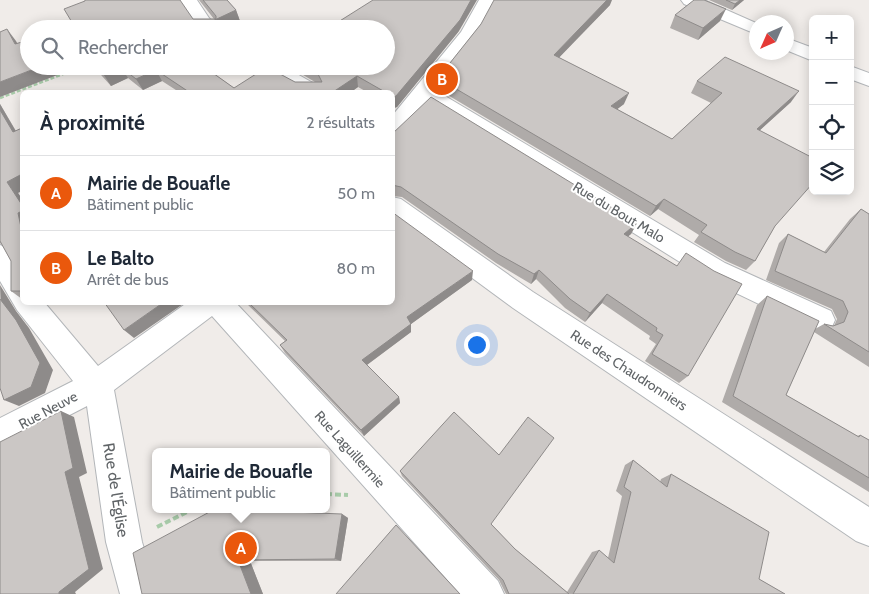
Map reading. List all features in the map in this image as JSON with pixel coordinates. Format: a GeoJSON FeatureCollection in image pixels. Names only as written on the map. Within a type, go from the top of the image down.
{"type":"FeatureCollection","features":[{"type":"Feature","properties":{"kind":"street"},"geometry":{"type":"LineString","coordinates":[[188,0],[201,20]]}},
{"type":"Feature","properties":{"kind":"street"},"geometry":{"type":"LineString","coordinates":[[395,127],[469,34],[488,0]]}},
{"type":"Feature","properties":{"kind":"street"},"geometry":{"type":"LineString","coordinates":[[690,0],[749,26]]}},
{"type":"Feature","properties":{"kind":"street"},"geometry":{"type":"LineString","coordinates":[[794,47],[809,53]]}},
{"type":"Feature","properties":{"kind":"street"},"geometry":{"type":"LineString","coordinates":[[854,74],[869,80]]}},
{"type":"Feature","properties":{"kind":"street"},"geometry":{"type":"LineString","coordinates":[[284,75],[310,90]]}},
{"type":"Feature","properties":{"kind":"street","name":"Rue du Bout Malo"},"geometry":{"type":"LineString","coordinates":[[423,92],[716,270],[821,320]]}},
{"type":"Feature","properties":{"kind":"street","name":"Rue des Chaudronniers"},"geometry":{"type":"LineString","coordinates":[[395,208],[523,300],[869,528]]}},
{"type":"Feature","properties":{"kind":"street"},"geometry":{"type":"LineString","coordinates":[[0,256],[20,291]]}},
{"type":"Feature","properties":{"kind":"street","name":"Rue de l'Église"},"geometry":{"type":"LineString","coordinates":[[29,305],[101,396],[124,542],[139,594]]}},
{"type":"Feature","properties":{"kind":"street","name":"Rue Neuve"},"geometry":{"type":"LineString","coordinates":[[0,435],[95,386],[206,305]]}},
{"type":"Feature","properties":{"kind":"street","name":"Rue Laguillermie"},"geometry":{"type":"LineString","coordinates":[[220,305],[485,594]]}},
{"type":"Feature","properties":{"kind":"path"},"geometry":{"type":"LineString","coordinates":[[21,90],[60,75]]}},
{"type":"Feature","properties":{"kind":"path"},"geometry":{"type":"LineString","coordinates":[[0,98],[20,90]]}},
{"type":"Feature","properties":{"kind":"building"},"geometry":{"type":"Polygon","coordinates":[[[180,0],[193,19],[216,19],[216,16],[203,0],[227,0],[236,10],[215,20],[71,20],[64,9],[85,1],[180,0]]]}},
{"type":"Feature","properties":{"kind":"building"},"geometry":{"type":"Polygon","coordinates":[[[373,0],[471,0],[460,20],[395,96],[395,90],[382,90],[357,76],[336,90],[186,90],[164,75],[216,75],[234,88],[254,75],[282,75],[295,82],[322,82],[318,75],[395,75],[395,20],[341,20],[373,0]]]}},
{"type":"Feature","properties":{"kind":"building"},"geometry":{"type":"Polygon","coordinates":[[[494,0],[607,0],[554,55],[629,93],[611,106],[672,139],[722,93],[697,81],[725,57],[799,91],[757,129],[809,156],[809,188],[775,226],[755,261],[735,252],[701,232],[707,225],[664,199],[656,206],[446,83],[455,75],[441,80],[438,78],[481,24],[494,0]]]}},
{"type":"Feature","properties":{"kind":"building"},"geometry":{"type":"Polygon","coordinates":[[[694,0],[704,0],[726,9],[703,28],[675,15],[694,0]]]}},
{"type":"Feature","properties":{"kind":"building"},"geometry":{"type":"Polygon","coordinates":[[[726,0],[740,0],[735,4],[726,0]]]}},
{"type":"Feature","properties":{"kind":"building"},"geometry":{"type":"Polygon","coordinates":[[[7,29],[15,44],[20,43],[20,74],[0,82],[0,32],[7,29]]]}},
{"type":"Feature","properties":{"kind":"building"},"geometry":{"type":"Polygon","coordinates":[[[131,75],[145,75],[136,79],[131,75]]]}},
{"type":"Feature","properties":{"kind":"building"},"geometry":{"type":"Polygon","coordinates":[[[431,97],[637,223],[624,234],[677,266],[686,253],[714,271],[742,284],[688,376],[652,354],[663,335],[656,331],[657,328],[607,294],[590,313],[570,299],[539,270],[534,274],[498,254],[401,187],[395,186],[395,131],[431,97]]]}},
{"type":"Feature","properties":{"kind":"building"},"geometry":{"type":"Polygon","coordinates":[[[0,110],[13,132],[20,129],[20,175],[7,182],[20,202],[20,212],[18,213],[20,222],[20,291],[11,291],[11,261],[0,241],[0,110]]]}},
{"type":"Feature","properties":{"kind":"building"},"geometry":{"type":"Polygon","coordinates":[[[861,209],[869,214],[869,352],[824,324],[833,326],[844,322],[848,312],[843,301],[775,271],[788,234],[826,253],[861,209]]]}},
{"type":"Feature","properties":{"kind":"building"},"geometry":{"type":"Polygon","coordinates":[[[395,214],[473,271],[407,317],[411,324],[362,360],[399,397],[361,430],[280,345],[287,340],[251,305],[395,305],[395,214]]]}},
{"type":"Feature","properties":{"kind":"building"},"geometry":{"type":"Polygon","coordinates":[[[767,296],[819,321],[786,395],[859,437],[860,435],[869,440],[869,478],[733,396],[767,296]]]}},
{"type":"Feature","properties":{"kind":"building"},"geometry":{"type":"Polygon","coordinates":[[[0,299],[16,320],[40,363],[31,387],[4,400],[0,388],[0,299]]]}},
{"type":"Feature","properties":{"kind":"building"},"geometry":{"type":"Polygon","coordinates":[[[106,305],[160,305],[124,330],[106,305]]]}},
{"type":"Feature","properties":{"kind":"building"},"geometry":{"type":"Polygon","coordinates":[[[61,411],[73,468],[65,472],[89,569],[59,592],[59,594],[0,594],[0,442],[61,411]]]}},
{"type":"Feature","properties":{"kind":"building"},"geometry":{"type":"Polygon","coordinates":[[[454,412],[499,455],[528,417],[554,438],[491,524],[515,549],[569,594],[509,594],[503,580],[400,471],[454,412]]]}},
{"type":"Feature","properties":{"kind":"building"},"geometry":{"type":"Polygon","coordinates":[[[633,460],[667,487],[671,474],[769,532],[759,579],[785,594],[573,594],[599,550],[614,563],[631,492],[624,487],[633,460]]]}},
{"type":"Feature","properties":{"kind":"building"},"geometry":{"type":"Polygon","coordinates":[[[208,513],[342,514],[335,559],[238,560],[251,594],[142,594],[133,553],[208,513]]]}},
{"type":"Feature","properties":{"kind":"building"},"geometry":{"type":"Polygon","coordinates":[[[396,525],[460,594],[336,594],[396,525]]]}},
{"type":"Feature","properties":{"kind":"place","name":"Le Balto"},"geometry":{"type":"Point","coordinates":[442,79]}},
{"type":"Feature","properties":{"kind":"place","name":"Mairie de Bouafle"},"geometry":{"type":"Point","coordinates":[241,548]}}]}
